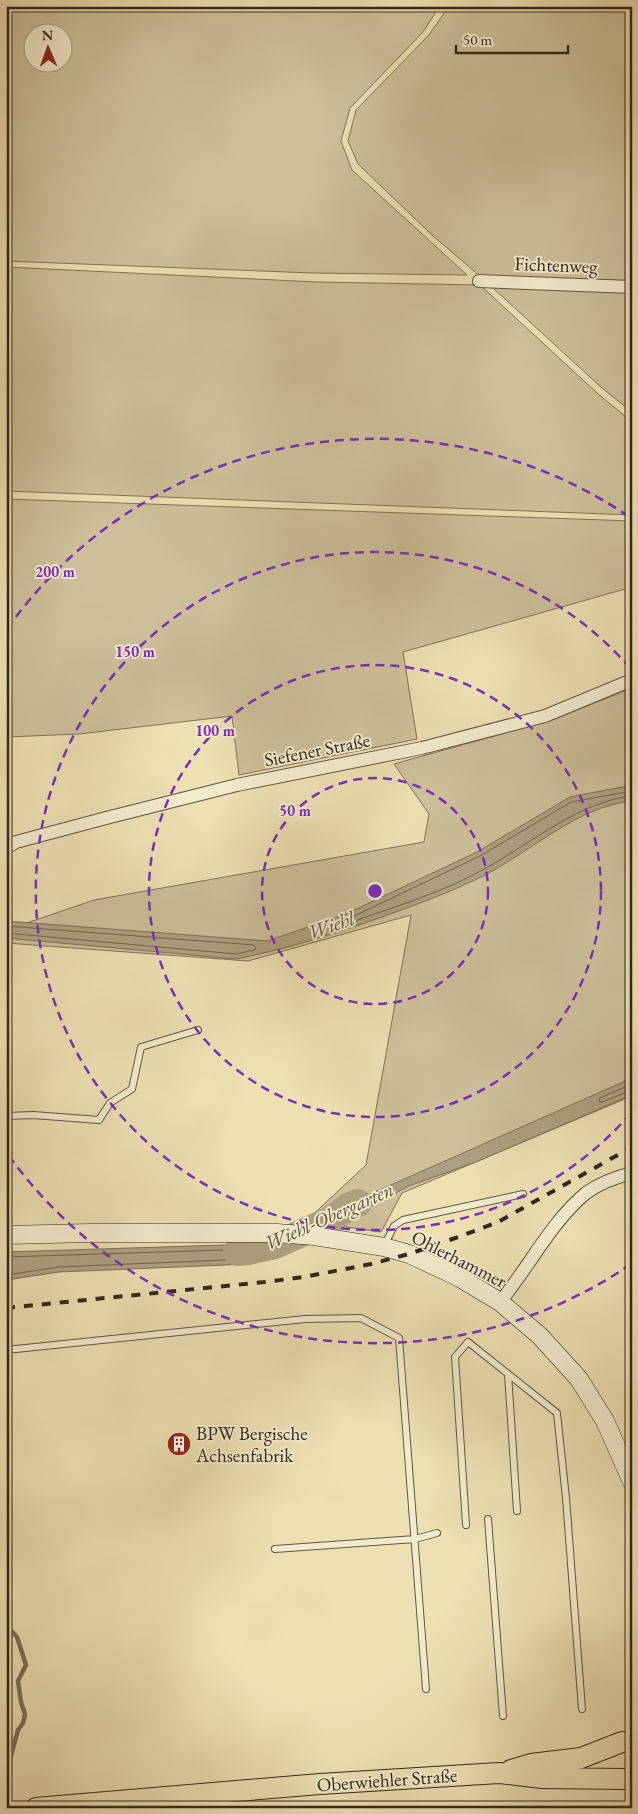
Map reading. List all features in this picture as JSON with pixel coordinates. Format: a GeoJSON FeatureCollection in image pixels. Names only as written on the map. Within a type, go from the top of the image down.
{"type":"FeatureCollection","features":[{"type":"Feature","properties":{"kind":"main road","name":"Oberwiehler Straße"},"geometry":{"type":"LineString","coordinates":[[500,1773],[531,1764],[581,1758],[627,1738]]}},
{"type":"Feature","properties":{"kind":"main road"},"geometry":{"type":"LineString","coordinates":[[627,1738],[618,1752],[618,1761],[620,1771],[629,1781]]}},
{"type":"Feature","properties":{"kind":"main road","name":"Oberwiehler Straße"},"geometry":{"type":"LineString","coordinates":[[45,1807],[320,1784],[500,1773],[542,1778],[629,1781]]}},
{"type":"Feature","properties":{"kind":"street","name":"Fichtenweg"},"geometry":{"type":"LineString","coordinates":[[479,281],[632,287]]}},
{"type":"Feature","properties":{"kind":"street","name":"Siefener Straße"},"geometry":{"type":"LineString","coordinates":[[6,848],[16,842],[237,785],[422,748],[546,716],[632,680]]}},
{"type":"Feature","properties":{"kind":"street"},"geometry":{"type":"LineString","coordinates":[[500,1302],[566,1212],[587,1192],[612,1178],[632,1172]]}},
{"type":"Feature","properties":{"kind":"street","name":"Ohlerhammer"},"geometry":{"type":"LineString","coordinates":[[6,1235],[277,1233],[314,1236],[384,1247],[408,1254],[460,1278],[500,1302],[540,1336],[579,1379],[605,1420],[632,1482]]}},
{"type":"Feature","properties":{"kind":"lane"},"geometry":{"type":"LineString","coordinates":[[6,1116],[33,1115],[100,1120],[110,1103],[132,1089],[142,1048],[198,1030]]}},
{"type":"Feature","properties":{"kind":"lane","name":"Ohlerhammer"},"geometry":{"type":"LineString","coordinates":[[384,1247],[394,1226],[403,1220],[523,1194]]}},
{"type":"Feature","properties":{"kind":"lane"},"geometry":{"type":"LineString","coordinates":[[6,1350],[306,1319],[360,1318],[399,1338],[426,1689]]}},
{"type":"Feature","properties":{"kind":"lane"},"geometry":{"type":"LineString","coordinates":[[466,1525],[454,1357],[468,1342],[557,1413],[566,1498],[582,1709]]}},
{"type":"Feature","properties":{"kind":"lane"},"geometry":{"type":"LineString","coordinates":[[508,1374],[517,1511]]}},
{"type":"Feature","properties":{"kind":"lane"},"geometry":{"type":"LineString","coordinates":[[488,1519],[503,1716]]}},
{"type":"Feature","properties":{"kind":"lane"},"geometry":{"type":"LineString","coordinates":[[275,1549],[415,1539],[437,1532]]}},
{"type":"Feature","properties":{"kind":"shaded area"},"geometry":{"type":"Polygon","coordinates":[[[6,6],[440,6],[423,32],[350,108],[341,141],[352,170],[467,275],[312,273],[6,261],[6,6]]]}},
{"type":"Feature","properties":{"kind":"shaded area"},"geometry":{"type":"Polygon","coordinates":[[[449,6],[632,6],[632,412],[602,388],[481,277],[432,235],[358,164],[348,141],[356,110],[429,35],[449,6]]]}},
{"type":"Feature","properties":{"kind":"shaded area"},"geometry":{"type":"Polygon","coordinates":[[[6,267],[317,282],[480,285],[597,393],[632,422],[632,515],[6,491],[6,267]]]}},
{"type":"Feature","properties":{"kind":"shaded area"},"geometry":{"type":"Polygon","coordinates":[[[6,499],[632,521],[632,587],[403,652],[417,739],[239,775],[232,716],[79,734],[6,737],[6,499]]]}},
{"type":"Feature","properties":{"kind":"shaded area"},"geometry":{"type":"Polygon","coordinates":[[[632,688],[632,1096],[402,1193],[381,1232],[306,1221],[366,1165],[411,915],[248,961],[6,943],[6,930],[94,900],[424,842],[429,814],[394,764],[552,720],[632,688]]]}},
{"type":"Feature","properties":{"kind":"water","name":"Wiehl"},"geometry":{"type":"Polygon","coordinates":[[[632,786],[632,801],[593,811],[574,820],[487,874],[436,897],[382,917],[274,951],[236,959],[6,938],[6,921],[267,941],[346,914],[477,852],[570,797],[632,786]]]}},
{"type":"Feature","properties":{"kind":"water"},"geometry":{"type":"Polygon","coordinates":[[[632,1078],[632,1095],[476,1162],[409,1186],[336,1224],[306,1221],[330,1212],[632,1078]]]}},
{"type":"Feature","properties":{"kind":"water"},"geometry":{"type":"Polygon","coordinates":[[[255,1244],[292,1246],[272,1257],[250,1264],[59,1272],[6,1280],[6,1252],[255,1244]]]}},
{"type":"Feature","properties":{"kind":"waterway","name":"Wiehl-Obergarten"},"geometry":{"type":"LineString","coordinates":[[237,1252],[275,1245],[329,1221],[348,1207],[358,1203]]}},
{"type":"Feature","properties":{"kind":"waterway"},"geometry":{"type":"LineString","coordinates":[[6,1625],[17,1637],[26,1665],[18,1681],[25,1714],[23,1723],[18,1730],[6,1774]]}},
{"type":"Feature","properties":{"kind":"railway"},"geometry":{"type":"LineString","coordinates":[[6,1308],[265,1282],[304,1277],[371,1264],[409,1254],[498,1222],[632,1147]]}},
{"type":"Feature","properties":{"kind":"place","name":"BPW Bergische Achsenfabrik"},"geometry":{"type":"Point","coordinates":[179,1444]}}]}
